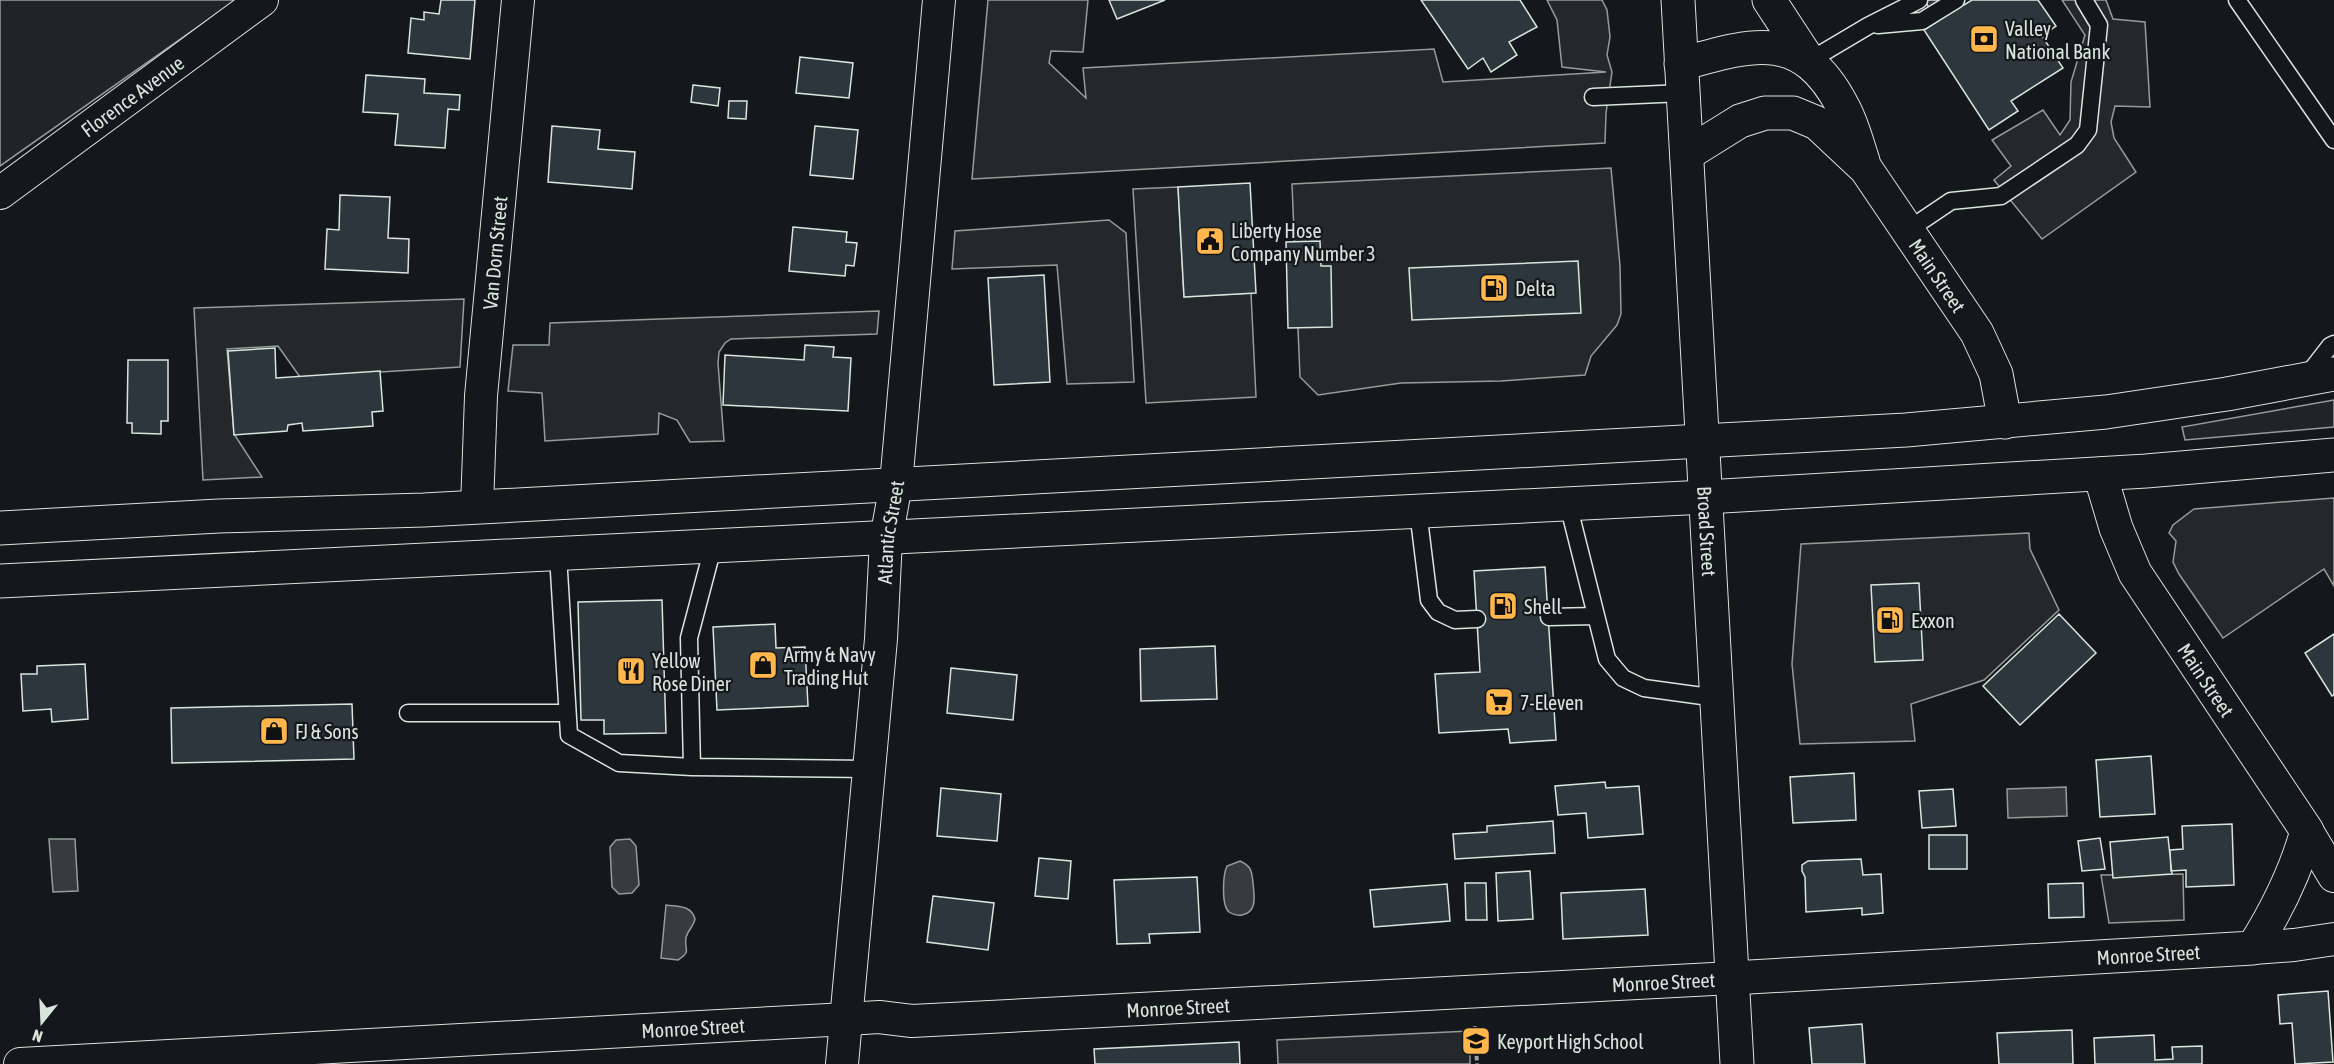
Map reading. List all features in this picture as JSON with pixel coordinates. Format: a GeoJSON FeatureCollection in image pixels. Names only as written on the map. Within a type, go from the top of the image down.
{"type":"FeatureCollection","features":[{"type":"Feature","properties":{"kind":"main road","name":"Broad Street"},"geometry":{"type":"LineString","coordinates":[[1678,0],[1737,1064]]}},
{"type":"Feature","properties":{"kind":"main road","name":"Main Street"},"geometry":{"type":"LineString","coordinates":[[1769,0],[1809,61],[1843,106],[1866,168]]}},
{"type":"Feature","properties":{"kind":"main road"},"geometry":{"type":"LineString","coordinates":[[1682,78],[1727,51],[1764,48],[1785,50],[1809,61]]}},
{"type":"Feature","properties":{"kind":"main road","name":"Main Street"},"geometry":{"type":"LineString","coordinates":[[1687,154],[1740,121],[1765,113],[1787,112],[1806,117],[1817,123],[1866,168],[1984,345],[1996,374],[2005,422]]}},
{"type":"Feature","properties":{"kind":"main road"},"geometry":{"type":"LineString","coordinates":[[0,528],[219,516],[477,507],[1702,441],[2005,422],[2106,412],[2319,377]]}},
{"type":"Feature","properties":{"kind":"main road"},"geometry":{"type":"LineString","coordinates":[[0,581],[1706,497],[2100,474],[2334,455]]}},
{"type":"Feature","properties":{"kind":"main road","name":"Main Street"},"geometry":{"type":"LineString","coordinates":[[2100,474],[2116,528],[2135,573],[2307,831]]}},
{"type":"Feature","properties":{"kind":"main road"},"geometry":{"type":"LineString","coordinates":[[2253,948],[2282,901],[2307,831]]}},
{"type":"Feature","properties":{"kind":"main road","name":"Monroe Street"},"geometry":{"type":"LineString","coordinates":[[1732,978],[2253,948]]}},
{"type":"Feature","properties":{"kind":"street","name":"Florence Avenue"},"geometry":{"type":"LineString","coordinates":[[0,193],[262,0]]}},
{"type":"Feature","properties":{"kind":"street","name":"Van Dorn Street"},"geometry":{"type":"LineString","coordinates":[[477,507],[481,396],[518,0]]}},
{"type":"Feature","properties":{"kind":"street","name":"Atlantic Street"},"geometry":{"type":"LineString","coordinates":[[842,1064],[881,639],[886,539],[896,484],[939,0]]}},
{"type":"Feature","properties":{"kind":"street","name":"Main Street"},"geometry":{"type":"LineString","coordinates":[[2307,831],[2334,876]]}},
{"type":"Feature","properties":{"kind":"street","name":"Monroe Street"},"geometry":{"type":"LineString","coordinates":[[2253,948],[2334,939]]}},
{"type":"Feature","properties":{"kind":"street","name":"Monroe Street"},"geometry":{"type":"LineString","coordinates":[[20,1064],[879,1017],[912,1021],[1732,978]]}},
{"type":"Feature","properties":{"kind":"lane"},"geometry":{"type":"LineString","coordinates":[[1868,26],[1895,0]]}},
{"type":"Feature","properties":{"kind":"lane"},"geometry":{"type":"LineString","coordinates":[[1809,61],[1868,26],[1919,0]]}},
{"type":"Feature","properties":{"kind":"lane"},"geometry":{"type":"LineString","coordinates":[[1868,26],[1922,21],[1956,0]]}},
{"type":"Feature","properties":{"kind":"lane"},"geometry":{"type":"LineString","coordinates":[[1908,230],[1951,201],[2001,196],[2077,145],[2088,130],[2099,25],[2084,0]]}},
{"type":"Feature","properties":{"kind":"lane"},"geometry":{"type":"LineString","coordinates":[[2237,0],[2334,140]]}},
{"type":"Feature","properties":{"kind":"lane"},"geometry":{"type":"LineString","coordinates":[[1593,98],[1682,78]]}},
{"type":"Feature","properties":{"kind":"lane"},"geometry":{"type":"LineString","coordinates":[[2319,377],[2334,344]]}},
{"type":"Feature","properties":{"kind":"lane"},"geometry":{"type":"LineString","coordinates":[[1568,504],[1606,659],[1623,678],[1644,688],[1717,698]]}},
{"type":"Feature","properties":{"kind":"lane"},"geometry":{"type":"LineString","coordinates":[[1418,511],[1429,600],[1438,612],[1455,620],[1477,619]]}},
{"type":"Feature","properties":{"kind":"lane"},"geometry":{"type":"LineString","coordinates":[[692,767],[689,638],[713,547]]}},
{"type":"Feature","properties":{"kind":"lane"},"geometry":{"type":"LineString","coordinates":[[558,555],[569,735],[619,763],[692,767],[869,770]]}},
{"type":"Feature","properties":{"kind":"lane"},"geometry":{"type":"LineString","coordinates":[[1549,617],[1595,616]]}},
{"type":"Feature","properties":{"kind":"lane"},"geometry":{"type":"LineString","coordinates":[[408,713],[567,713]]}},
{"type":"Feature","properties":{"kind":"path"},"geometry":{"type":"LineString","coordinates":[[1475,1026],[1477,1064]]}},
{"type":"Feature","properties":{"kind":"shaded area"},"geometry":{"type":"Polygon","coordinates":[[[0,0],[236,0],[0,166],[0,0]]]}},
{"type":"Feature","properties":{"kind":"shaded area"},"geometry":{"type":"Polygon","coordinates":[[[988,0],[1088,0],[1083,52],[1051,51],[1049,63],[1086,98],[1083,68],[1434,49],[1443,82],[1606,72],[1562,67],[1557,20],[1547,0],[1602,0],[1607,10],[1610,37],[1607,55],[1612,72],[1606,113],[1605,143],[972,179],[988,0]]]}},
{"type":"Feature","properties":{"kind":"shaded area"},"geometry":{"type":"Polygon","coordinates":[[[2062,0],[2106,0],[2113,19],[2145,22],[2150,107],[2115,106],[2111,122],[2114,138],[2136,172],[2042,239],[1994,180],[2011,166],[1992,140],[2043,110],[2060,135],[2070,120],[2071,82],[2085,35],[2062,0]]]}},
{"type":"Feature","properties":{"kind":"shaded area"},"geometry":{"type":"Polygon","coordinates":[[[1611,168],[1620,266],[1621,314],[1617,325],[1591,356],[1585,375],[1501,381],[1401,383],[1318,395],[1300,377],[1292,184],[1611,168]]]}},
{"type":"Feature","properties":{"kind":"shaded area"},"geometry":{"type":"Polygon","coordinates":[[[1178,187],[1184,297],[1251,293],[1256,397],[1146,403],[1133,189],[1178,187]]]}},
{"type":"Feature","properties":{"kind":"shaded area"},"geometry":{"type":"Polygon","coordinates":[[[1109,220],[1126,233],[1134,382],[1067,384],[1057,265],[952,269],[955,231],[1109,220]]]}},
{"type":"Feature","properties":{"kind":"shaded area"},"geometry":{"type":"Polygon","coordinates":[[[464,299],[460,367],[300,377],[278,346],[227,349],[234,434],[262,477],[203,480],[194,308],[464,299]]]}},
{"type":"Feature","properties":{"kind":"shaded area"},"geometry":{"type":"Polygon","coordinates":[[[879,311],[877,334],[731,339],[725,343],[719,352],[718,363],[724,441],[690,442],[677,420],[659,413],[658,434],[545,441],[542,393],[508,391],[513,345],[549,345],[550,323],[879,311]]]}},
{"type":"Feature","properties":{"kind":"shaded area"},"geometry":{"type":"Polygon","coordinates":[[[2334,400],[2334,427],[2185,440],[2182,427],[2334,400]]]}},
{"type":"Feature","properties":{"kind":"shaded area"},"geometry":{"type":"Polygon","coordinates":[[[2334,498],[2334,586],[2324,569],[2223,638],[2173,562],[2176,541],[2169,533],[2173,525],[2194,509],[2334,498]]]}},
{"type":"Feature","properties":{"kind":"shaded area"},"geometry":{"type":"Polygon","coordinates":[[[2029,533],[2030,549],[2059,610],[1984,680],[1911,704],[1915,741],[1800,744],[1792,664],[1801,544],[2029,533]]]}},
{"type":"Feature","properties":{"kind":"shaded area"},"geometry":{"type":"Polygon","coordinates":[[[2066,787],[2067,816],[2008,818],[2007,789],[2066,787]]]}},
{"type":"Feature","properties":{"kind":"shaded area"},"geometry":{"type":"Polygon","coordinates":[[[49,839],[75,839],[78,891],[53,892],[49,839]]]}},
{"type":"Feature","properties":{"kind":"shaded area"},"geometry":{"type":"Polygon","coordinates":[[[630,839],[636,846],[639,885],[632,893],[619,894],[612,887],[610,847],[616,840],[630,839]]]}},
{"type":"Feature","properties":{"kind":"shaded area"},"geometry":{"type":"Polygon","coordinates":[[[1240,861],[1249,867],[1251,872],[1254,898],[1251,910],[1242,915],[1230,913],[1226,908],[1224,889],[1227,866],[1240,861]]]}},
{"type":"Feature","properties":{"kind":"shaded area"},"geometry":{"type":"Polygon","coordinates":[[[2183,874],[2184,920],[2109,923],[2101,875],[2183,874]]]}},
{"type":"Feature","properties":{"kind":"shaded area"},"geometry":{"type":"Polygon","coordinates":[[[666,905],[687,909],[691,911],[695,919],[687,935],[686,952],[678,960],[661,958],[666,905]]]}},
{"type":"Feature","properties":{"kind":"shaded area"},"geometry":{"type":"Polygon","coordinates":[[[1470,1031],[1470,1064],[1278,1064],[1277,1040],[1470,1031]]]}},
{"type":"Feature","properties":{"kind":"building"},"geometry":{"type":"Polygon","coordinates":[[[441,0],[475,0],[470,59],[408,53],[411,18],[424,20],[424,12],[439,14],[441,0]]]}},
{"type":"Feature","properties":{"kind":"building"},"geometry":{"type":"Polygon","coordinates":[[[1109,0],[1165,0],[1117,19],[1109,0]]]}},
{"type":"Feature","properties":{"kind":"building"},"geometry":{"type":"Polygon","coordinates":[[[1421,0],[1520,0],[1537,27],[1509,42],[1517,55],[1491,72],[1483,58],[1468,69],[1421,0]]]}},
{"type":"Feature","properties":{"kind":"building"},"geometry":{"type":"Polygon","coordinates":[[[1924,0],[1961,0],[1964,5],[1972,0],[2038,0],[2056,26],[2042,36],[2063,68],[2011,101],[2018,111],[1989,130],[1924,30],[1938,21],[1924,0]]]}},
{"type":"Feature","properties":{"kind":"building"},"geometry":{"type":"Polygon","coordinates":[[[800,57],[853,63],[849,98],[796,93],[800,57]]]}},
{"type":"Feature","properties":{"kind":"building"},"geometry":{"type":"Polygon","coordinates":[[[366,75],[425,79],[424,93],[460,95],[459,110],[448,109],[445,148],[395,145],[398,114],[363,112],[366,75]]]}},
{"type":"Feature","properties":{"kind":"building"},"geometry":{"type":"Polygon","coordinates":[[[693,85],[720,88],[718,106],[691,102],[693,85]]]}},
{"type":"Feature","properties":{"kind":"building"},"geometry":{"type":"Polygon","coordinates":[[[729,101],[747,101],[746,119],[728,118],[729,101]]]}},
{"type":"Feature","properties":{"kind":"building"},"geometry":{"type":"Polygon","coordinates":[[[552,126],[600,130],[598,149],[635,152],[632,189],[548,182],[552,126]]]}},
{"type":"Feature","properties":{"kind":"building"},"geometry":{"type":"Polygon","coordinates":[[[815,126],[858,130],[853,179],[810,175],[815,126]]]}},
{"type":"Feature","properties":{"kind":"building"},"geometry":{"type":"Polygon","coordinates":[[[1250,183],[1256,293],[1184,297],[1178,187],[1250,183]]]}},
{"type":"Feature","properties":{"kind":"building"},"geometry":{"type":"Polygon","coordinates":[[[340,195],[390,197],[388,238],[409,239],[408,273],[325,269],[327,229],[339,230],[340,195]]]}},
{"type":"Feature","properties":{"kind":"building"},"geometry":{"type":"Polygon","coordinates":[[[793,227],[847,232],[846,242],[857,243],[854,266],[846,265],[845,276],[789,271],[793,227]]]}},
{"type":"Feature","properties":{"kind":"building"},"geometry":{"type":"Polygon","coordinates":[[[1320,241],[1321,266],[1331,266],[1332,327],[1288,328],[1286,242],[1320,241]]]}},
{"type":"Feature","properties":{"kind":"building"},"geometry":{"type":"Polygon","coordinates":[[[1578,261],[1581,313],[1412,320],[1409,268],[1578,261]]]}},
{"type":"Feature","properties":{"kind":"building"},"geometry":{"type":"Polygon","coordinates":[[[1044,275],[1050,382],[994,385],[988,278],[1044,275]]]}},
{"type":"Feature","properties":{"kind":"building"},"geometry":{"type":"Polygon","coordinates":[[[805,345],[834,347],[833,357],[851,358],[848,411],[723,405],[725,355],[804,360],[805,345]]]}},
{"type":"Feature","properties":{"kind":"building"},"geometry":{"type":"Polygon","coordinates":[[[275,348],[276,378],[380,371],[383,411],[372,412],[373,426],[303,431],[302,423],[288,425],[287,431],[234,435],[228,351],[275,348]]]}},
{"type":"Feature","properties":{"kind":"building"},"geometry":{"type":"Polygon","coordinates":[[[128,360],[168,360],[168,421],[161,421],[161,434],[132,433],[132,423],[127,423],[128,360]]]}},
{"type":"Feature","properties":{"kind":"building"},"geometry":{"type":"Polygon","coordinates":[[[1545,567],[1556,740],[1510,743],[1508,729],[1439,733],[1435,674],[1480,672],[1474,571],[1545,567]]]}},
{"type":"Feature","properties":{"kind":"building"},"geometry":{"type":"Polygon","coordinates":[[[1919,583],[1923,660],[1875,662],[1871,585],[1919,583]]]}},
{"type":"Feature","properties":{"kind":"building"},"geometry":{"type":"Polygon","coordinates":[[[662,600],[666,733],[604,734],[604,720],[581,720],[578,602],[662,600]]]}},
{"type":"Feature","properties":{"kind":"building"},"geometry":{"type":"Polygon","coordinates":[[[2059,614],[2096,653],[2020,725],[1983,686],[2059,614]]]}},
{"type":"Feature","properties":{"kind":"building"},"geometry":{"type":"Polygon","coordinates":[[[775,624],[776,648],[805,647],[808,706],[717,710],[713,627],[775,624]]]}},
{"type":"Feature","properties":{"kind":"building"},"geometry":{"type":"Polygon","coordinates":[[[2334,634],[2334,695],[2332,696],[2305,653],[2334,634]]]}},
{"type":"Feature","properties":{"kind":"building"},"geometry":{"type":"Polygon","coordinates":[[[1215,646],[1217,699],[1141,701],[1140,649],[1215,646]]]}},
{"type":"Feature","properties":{"kind":"building"},"geometry":{"type":"Polygon","coordinates":[[[85,664],[88,719],[52,722],[51,709],[23,711],[21,674],[37,674],[37,666],[85,664]]]}},
{"type":"Feature","properties":{"kind":"building"},"geometry":{"type":"Polygon","coordinates":[[[951,668],[1017,675],[1013,720],[947,713],[951,668]]]}},
{"type":"Feature","properties":{"kind":"building"},"geometry":{"type":"Polygon","coordinates":[[[352,704],[354,759],[172,763],[171,708],[352,704]]]}},
{"type":"Feature","properties":{"kind":"building"},"geometry":{"type":"Polygon","coordinates":[[[2151,756],[2155,814],[2100,817],[2096,760],[2151,756]]]}},
{"type":"Feature","properties":{"kind":"building"},"geometry":{"type":"Polygon","coordinates":[[[1854,773],[1856,820],[1793,823],[1790,777],[1854,773]]]}},
{"type":"Feature","properties":{"kind":"building"},"geometry":{"type":"Polygon","coordinates":[[[1605,782],[1606,788],[1639,786],[1643,834],[1588,838],[1586,813],[1558,815],[1555,786],[1605,782]]]}},
{"type":"Feature","properties":{"kind":"building"},"geometry":{"type":"Polygon","coordinates":[[[941,788],[1001,794],[997,841],[937,836],[941,788]]]}},
{"type":"Feature","properties":{"kind":"building"},"geometry":{"type":"Polygon","coordinates":[[[1953,789],[1956,826],[1922,828],[1919,791],[1953,789]]]}},
{"type":"Feature","properties":{"kind":"building"},"geometry":{"type":"Polygon","coordinates":[[[1553,821],[1555,853],[1455,859],[1453,834],[1487,832],[1487,826],[1553,821]]]}},
{"type":"Feature","properties":{"kind":"building"},"geometry":{"type":"Polygon","coordinates":[[[2232,824],[2234,885],[2186,887],[2186,870],[2171,871],[2170,850],[2183,849],[2182,826],[2232,824]]]}},
{"type":"Feature","properties":{"kind":"building"},"geometry":{"type":"Polygon","coordinates":[[[1929,835],[1967,835],[1967,869],[1929,869],[1929,835]]]}},
{"type":"Feature","properties":{"kind":"building"},"geometry":{"type":"Polygon","coordinates":[[[2168,837],[2172,874],[2113,878],[2110,842],[2168,837]]]}},
{"type":"Feature","properties":{"kind":"building"},"geometry":{"type":"Polygon","coordinates":[[[2100,838],[2105,869],[2082,871],[2078,841],[2100,838]]]}},
{"type":"Feature","properties":{"kind":"building"},"geometry":{"type":"Polygon","coordinates":[[[1039,858],[1071,861],[1068,899],[1035,896],[1039,858]]]}},
{"type":"Feature","properties":{"kind":"building"},"geometry":{"type":"Polygon","coordinates":[[[1861,859],[1863,875],[1881,874],[1883,913],[1862,915],[1862,908],[1806,912],[1805,877],[1802,865],[1808,861],[1861,859]]]}},
{"type":"Feature","properties":{"kind":"building"},"geometry":{"type":"Polygon","coordinates":[[[1530,871],[1533,919],[1498,921],[1496,873],[1530,871]]]}},
{"type":"Feature","properties":{"kind":"building"},"geometry":{"type":"Polygon","coordinates":[[[1197,877],[1200,932],[1149,934],[1150,943],[1117,944],[1114,880],[1197,877]]]}},
{"type":"Feature","properties":{"kind":"building"},"geometry":{"type":"Polygon","coordinates":[[[1465,883],[1486,883],[1487,920],[1466,920],[1465,883]]]}},
{"type":"Feature","properties":{"kind":"building"},"geometry":{"type":"Polygon","coordinates":[[[2083,883],[2084,917],[2049,918],[2048,884],[2083,883]]]}},
{"type":"Feature","properties":{"kind":"building"},"geometry":{"type":"Polygon","coordinates":[[[1447,884],[1450,921],[1374,927],[1370,890],[1447,884]]]}},
{"type":"Feature","properties":{"kind":"building"},"geometry":{"type":"Polygon","coordinates":[[[1645,889],[1648,935],[1563,939],[1561,893],[1645,889]]]}},
{"type":"Feature","properties":{"kind":"building"},"geometry":{"type":"Polygon","coordinates":[[[933,896],[994,903],[988,950],[927,942],[933,896]]]}},
{"type":"Feature","properties":{"kind":"building"},"geometry":{"type":"Polygon","coordinates":[[[2328,991],[2333,1062],[2295,1064],[2292,1023],[2280,1024],[2278,995],[2328,991]]]}},
{"type":"Feature","properties":{"kind":"building"},"geometry":{"type":"Polygon","coordinates":[[[1862,1024],[1865,1064],[1812,1064],[1809,1028],[1862,1024]]]}},
{"type":"Feature","properties":{"kind":"building"},"geometry":{"type":"Polygon","coordinates":[[[2072,1030],[2073,1064],[1999,1064],[1997,1033],[2072,1030]]]}},
{"type":"Feature","properties":{"kind":"building"},"geometry":{"type":"Polygon","coordinates":[[[2154,1035],[2155,1060],[2173,1059],[2172,1047],[2202,1046],[2202,1064],[2095,1064],[2094,1038],[2154,1035]]]}},
{"type":"Feature","properties":{"kind":"building"},"geometry":{"type":"Polygon","coordinates":[[[1239,1042],[1240,1064],[1095,1064],[1094,1049],[1239,1042]]]}},
{"type":"Feature","properties":{"kind":"place","name":"Valley National Bank"},"geometry":{"type":"Point","coordinates":[1984,39]}},
{"type":"Feature","properties":{"kind":"place","name":"Liberty Hose Company Number 3"},"geometry":{"type":"Point","coordinates":[1210,241]}},
{"type":"Feature","properties":{"kind":"place","name":"Delta"},"geometry":{"type":"Point","coordinates":[1494,288]}},
{"type":"Feature","properties":{"kind":"place","name":"Shell"},"geometry":{"type":"Point","coordinates":[1503,606]}},
{"type":"Feature","properties":{"kind":"place","name":"Exxon"},"geometry":{"type":"Point","coordinates":[1890,620]}},
{"type":"Feature","properties":{"kind":"place","name":"Army & Navy Trading Hut"},"geometry":{"type":"Point","coordinates":[763,665]}},
{"type":"Feature","properties":{"kind":"place","name":"Yellow Rose Diner"},"geometry":{"type":"Point","coordinates":[631,671]}},
{"type":"Feature","properties":{"kind":"place","name":"7-Eleven"},"geometry":{"type":"Point","coordinates":[1499,702]}},
{"type":"Feature","properties":{"kind":"place","name":"FJ & Sons"},"geometry":{"type":"Point","coordinates":[274,731]}},
{"type":"Feature","properties":{"kind":"place","name":"Keyport High School"},"geometry":{"type":"Point","coordinates":[1476,1041]}}]}
